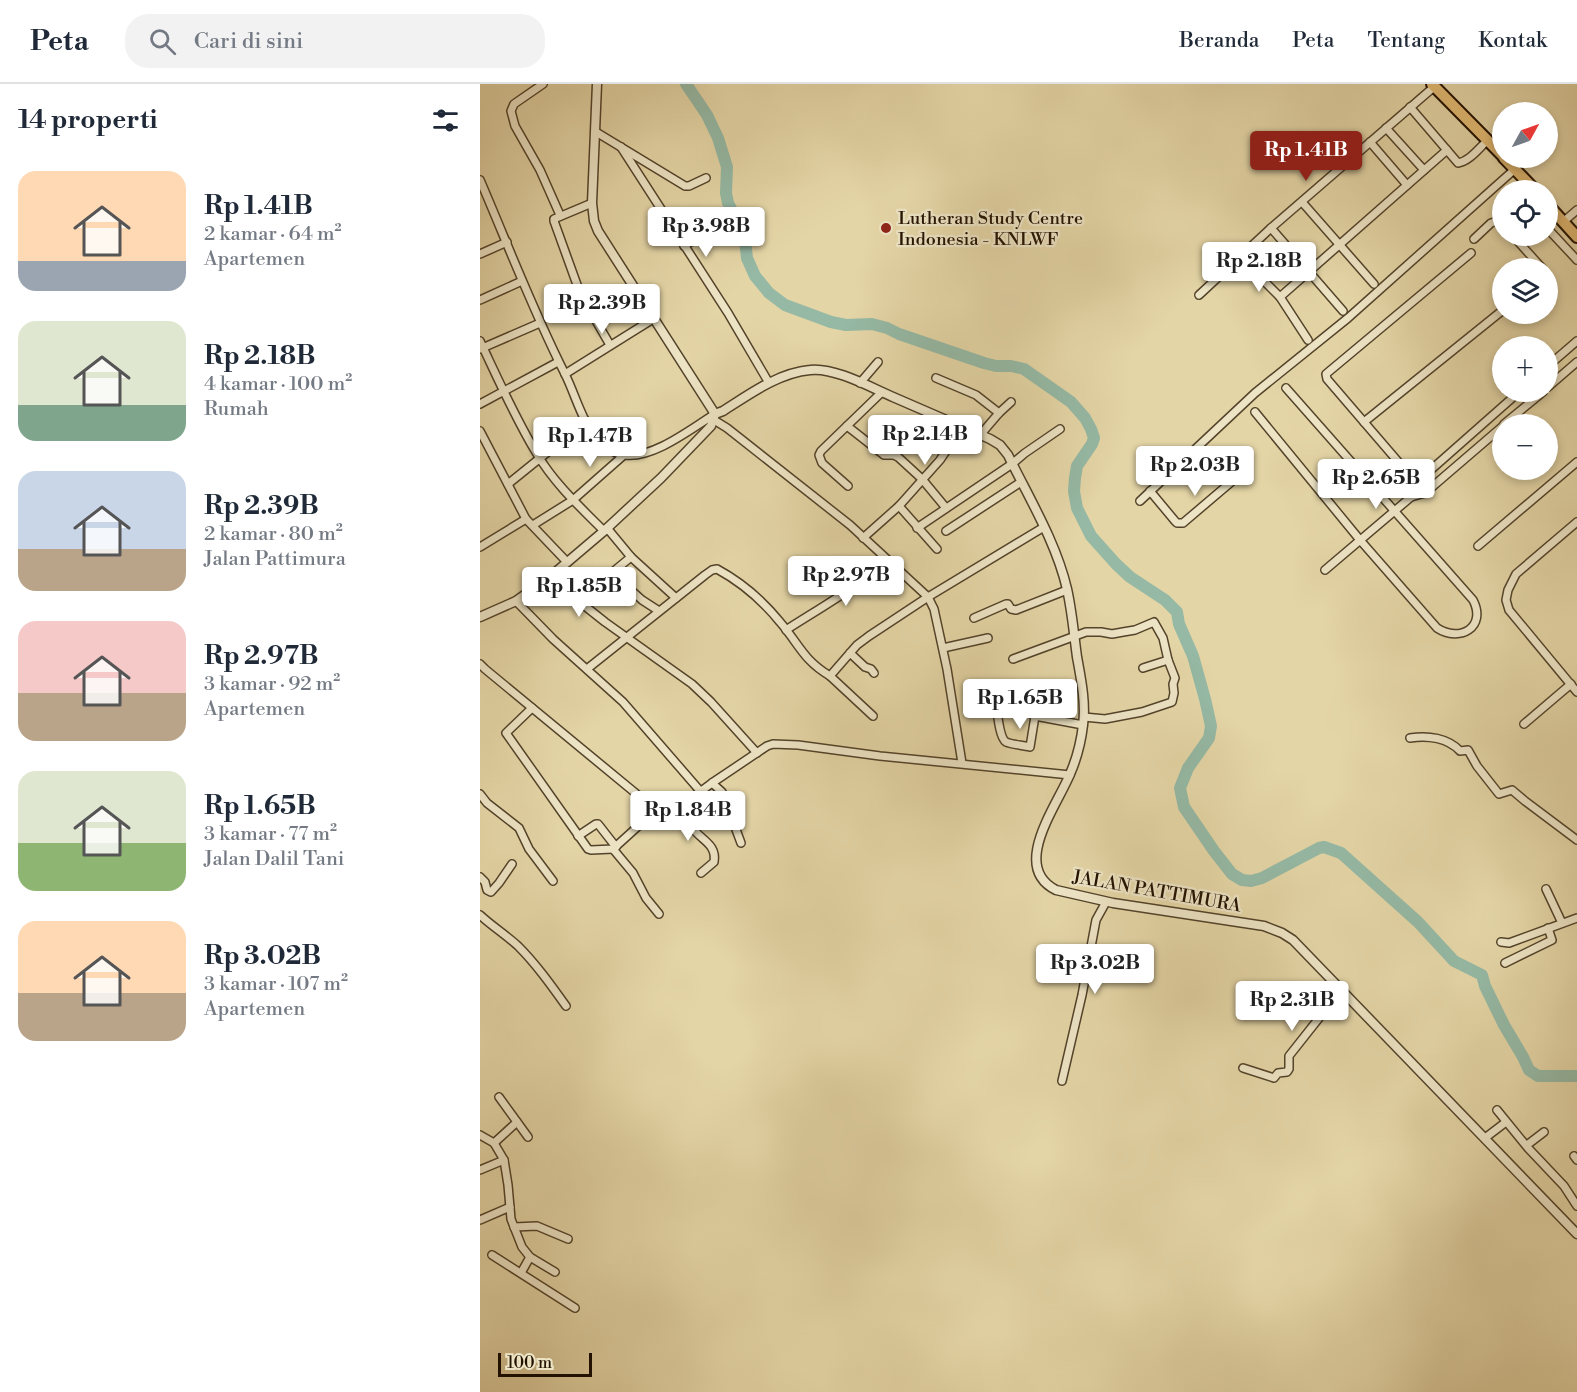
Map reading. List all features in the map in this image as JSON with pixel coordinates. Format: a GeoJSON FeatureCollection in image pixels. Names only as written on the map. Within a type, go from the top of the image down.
{"type":"FeatureCollection","features":[{"type":"Feature","properties":{"kind":"main road"},"geometry":{"type":"LineString","coordinates":[[1434,85],[1492,144]]}},
{"type":"Feature","properties":{"kind":"main road"},"geometry":{"type":"LineString","coordinates":[[1515,169],[1523,180]]}},
{"type":"Feature","properties":{"kind":"main road"},"geometry":{"type":"LineString","coordinates":[[1558,216],[1577,237]]}},
{"type":"Feature","properties":{"kind":"street"},"geometry":{"type":"LineString","coordinates":[[543,84],[514,104],[511,111],[515,126],[540,170],[560,215]]}},
{"type":"Feature","properties":{"kind":"street"},"geometry":{"type":"LineString","coordinates":[[597,84],[592,203],[594,221],[598,231],[715,417],[850,525],[928,597],[934,609],[943,648],[962,764]]}},
{"type":"Feature","properties":{"kind":"street"},"geometry":{"type":"LineString","coordinates":[[1199,295],[1271,228],[1434,85]]}},
{"type":"Feature","properties":{"kind":"street"},"geometry":{"type":"LineString","coordinates":[[1410,107],[1458,163],[1462,163],[1488,140]]}},
{"type":"Feature","properties":{"kind":"street"},"geometry":{"type":"LineString","coordinates":[[1386,128],[1424,170]]}},
{"type":"Feature","properties":{"kind":"street"},"geometry":{"type":"LineString","coordinates":[[596,132],[685,186],[706,178]]}},
{"type":"Feature","properties":{"kind":"street"},"geometry":{"type":"LineString","coordinates":[[1370,142],[1407,185]]}},
{"type":"Feature","properties":{"kind":"street"},"geometry":{"type":"LineString","coordinates":[[621,147],[728,313],[769,383]]}},
{"type":"Feature","properties":{"kind":"street"},"geometry":{"type":"LineString","coordinates":[[1280,297],[1447,150]]}},
{"type":"Feature","properties":{"kind":"street"},"geometry":{"type":"LineString","coordinates":[[1140,501],[1255,393],[1348,318],[1515,169]]}},
{"type":"Feature","properties":{"kind":"street"},"geometry":{"type":"LineString","coordinates":[[480,180],[540,323],[586,421],[602,444],[624,455],[573,500],[533,525]]}},
{"type":"Feature","properties":{"kind":"street"},"geometry":{"type":"LineString","coordinates":[[1302,202],[1374,284]]}},
{"type":"Feature","properties":{"kind":"street"},"geometry":{"type":"LineString","coordinates":[[592,203],[560,215],[554,221],[580,293],[610,345]]}},
{"type":"Feature","properties":{"kind":"street"},"geometry":{"type":"LineString","coordinates":[[1563,222],[1577,210]]}},
{"type":"Feature","properties":{"kind":"street"},"geometry":{"type":"LineString","coordinates":[[1474,239],[1492,223]]}},
{"type":"Feature","properties":{"kind":"street"},"geometry":{"type":"LineString","coordinates":[[684,246],[713,228]]}},
{"type":"Feature","properties":{"kind":"street"},"geometry":{"type":"LineString","coordinates":[[1271,228],[1343,311]]}},
{"type":"Feature","properties":{"kind":"street"},"geometry":{"type":"LineString","coordinates":[[1558,240],[1577,260]]}},
{"type":"Feature","properties":{"kind":"street"},"geometry":{"type":"LineString","coordinates":[[480,254],[507,242]]}},
{"type":"Feature","properties":{"kind":"street"},"geometry":{"type":"LineString","coordinates":[[1522,246],[1533,258]]}},
{"type":"Feature","properties":{"kind":"street"},"geometry":{"type":"LineString","coordinates":[[1425,493],[1327,379],[1326,374],[1471,254]]}},
{"type":"Feature","properties":{"kind":"street"},"geometry":{"type":"LineString","coordinates":[[1257,273],[1280,297],[1308,340]]}},
{"type":"Feature","properties":{"kind":"street"},"geometry":{"type":"LineString","coordinates":[[480,300],[522,281]]}},
{"type":"Feature","properties":{"kind":"street"},"geometry":{"type":"LineString","coordinates":[[565,374],[653,319]]}},
{"type":"Feature","properties":{"kind":"street"},"geometry":{"type":"LineString","coordinates":[[1364,422],[1492,319]]}},
{"type":"Feature","properties":{"kind":"street"},"geometry":{"type":"LineString","coordinates":[[540,323],[481,346],[539,458],[573,500],[676,598]]}},
{"type":"Feature","properties":{"kind":"street"},"geometry":{"type":"LineString","coordinates":[[1558,357],[1577,341]]}},
{"type":"Feature","properties":{"kind":"street"},"geometry":{"type":"LineString","coordinates":[[480,404],[558,362]]}},
{"type":"Feature","properties":{"kind":"street"},"geometry":{"type":"LineString","coordinates":[[860,383],[878,362]]}},
{"type":"Feature","properties":{"kind":"street"},"geometry":{"type":"LineString","coordinates":[[1558,378],[1577,362]]}},
{"type":"Feature","properties":{"kind":"street","name":"JALAN PATTIMURA"},"geometry":{"type":"LineString","coordinates":[[624,455],[656,450],[769,383],[798,372],[820,369],[882,392],[981,434],[1000,445],[1044,527],[1058,561],[1067,590],[1084,702],[1084,721],[1077,755],[1037,847],[1035,861],[1042,880],[1056,890],[1103,901],[1264,926],[1293,940],[1577,1234]]}},
{"type":"Feature","properties":{"kind":"street"},"geometry":{"type":"LineString","coordinates":[[936,378],[976,395],[999,413]]}},
{"type":"Feature","properties":{"kind":"street"},"geometry":{"type":"LineString","coordinates":[[1255,412],[1359,541],[1437,628],[1444,633],[1455,634],[1462,634],[1469,629],[1478,616],[1473,600],[1286,388]]}},
{"type":"Feature","properties":{"kind":"street"},"geometry":{"type":"LineString","coordinates":[[848,486],[822,463],[819,455],[882,392]]}},
{"type":"Feature","properties":{"kind":"street"},"geometry":{"type":"LineString","coordinates":[[981,434],[1011,402]]}},
{"type":"Feature","properties":{"kind":"street"},"geometry":{"type":"LineString","coordinates":[[1411,497],[1416,483],[1507,402]]}},
{"type":"Feature","properties":{"kind":"street"},"geometry":{"type":"LineString","coordinates":[[1521,402],[1524,408]]}},
{"type":"Feature","properties":{"kind":"street"},"geometry":{"type":"LineString","coordinates":[[1517,414],[1531,402]]}},
{"type":"Feature","properties":{"kind":"street"},"geometry":{"type":"LineString","coordinates":[[480,617],[516,601],[551,576],[662,478],[711,426],[715,417]]}},
{"type":"Feature","properties":{"kind":"street"},"geometry":{"type":"LineString","coordinates":[[508,483],[586,421]]}},
{"type":"Feature","properties":{"kind":"street"},"geometry":{"type":"LineString","coordinates":[[847,426],[884,455],[896,455],[922,479],[946,508]]}},
{"type":"Feature","properties":{"kind":"street"},"geometry":{"type":"LineString","coordinates":[[863,538],[899,506],[940,460],[962,427]]}},
{"type":"Feature","properties":{"kind":"street"},"geometry":{"type":"LineString","coordinates":[[917,528],[1060,429]]}},
{"type":"Feature","properties":{"kind":"street"},"geometry":{"type":"LineString","coordinates":[[480,431],[526,519],[567,562]]}},
{"type":"Feature","properties":{"kind":"street"},"geometry":{"type":"LineString","coordinates":[[1325,570],[1411,497],[1425,493],[1492,435]]}},
{"type":"Feature","properties":{"kind":"street"},"geometry":{"type":"LineString","coordinates":[[1478,546],[1577,462]]}},
{"type":"Feature","properties":{"kind":"street"},"geometry":{"type":"LineString","coordinates":[[1150,490],[1175,521],[1183,523],[1243,472]]}},
{"type":"Feature","properties":{"kind":"street"},"geometry":{"type":"LineString","coordinates":[[946,531],[1021,482]]}},
{"type":"Feature","properties":{"kind":"street"},"geometry":{"type":"LineString","coordinates":[[899,506],[937,549]]}},
{"type":"Feature","properties":{"kind":"street"},"geometry":{"type":"LineString","coordinates":[[480,547],[526,519]]}},
{"type":"Feature","properties":{"kind":"street"},"geometry":{"type":"LineString","coordinates":[[1577,522],[1516,574],[1506,600],[1509,610],[1577,692]]}},
{"type":"Feature","properties":{"kind":"street"},"geometry":{"type":"LineString","coordinates":[[830,676],[869,636],[928,597],[1044,527]]}},
{"type":"Feature","properties":{"kind":"street"},"geometry":{"type":"LineString","coordinates":[[631,557],[614,572],[614,575],[642,600],[659,611]]}},
{"type":"Feature","properties":{"kind":"street"},"geometry":{"type":"LineString","coordinates":[[786,630],[843,594],[886,560]]}},
{"type":"Feature","properties":{"kind":"street"},"geometry":{"type":"LineString","coordinates":[[587,669],[712,570],[717,569],[760,600],[810,662],[830,676],[873,716]]}},
{"type":"Feature","properties":{"kind":"street"},"geometry":{"type":"LineString","coordinates":[[551,576],[604,622],[679,674],[702,693],[757,753]]}},
{"type":"Feature","properties":{"kind":"street"},"geometry":{"type":"LineString","coordinates":[[974,618],[1006,604],[1016,610],[1067,590]]}},
{"type":"Feature","properties":{"kind":"street"},"geometry":{"type":"LineString","coordinates":[[516,601],[553,639],[623,702],[701,792]]}},
{"type":"Feature","properties":{"kind":"street"},"geometry":{"type":"LineString","coordinates":[[1013,659],[1086,633],[1112,634],[1135,630],[1154,622],[1160,632],[1175,678],[1172,687],[1174,693],[1172,702],[1142,712],[1084,721],[1035,716],[1003,696],[995,695],[1001,732],[1006,742],[1030,747],[1035,716]]}},
{"type":"Feature","properties":{"kind":"street"},"geometry":{"type":"LineString","coordinates":[[943,648],[988,638]]}},
{"type":"Feature","properties":{"kind":"street"},"geometry":{"type":"LineString","coordinates":[[850,653],[874,672]]}},
{"type":"Feature","properties":{"kind":"street"},"geometry":{"type":"LineString","coordinates":[[1143,668],[1168,660]]}},
{"type":"Feature","properties":{"kind":"street"},"geometry":{"type":"LineString","coordinates":[[480,663],[656,810],[665,814],[682,806],[767,746],[779,743],[880,756],[1070,775]]}},
{"type":"Feature","properties":{"kind":"street"},"geometry":{"type":"LineString","coordinates":[[1524,724],[1571,684]]}},
{"type":"Feature","properties":{"kind":"street"},"geometry":{"type":"LineString","coordinates":[[532,708],[506,733],[578,836],[590,849],[614,848],[656,810]]}},
{"type":"Feature","properties":{"kind":"street"},"geometry":{"type":"LineString","coordinates":[[1410,738],[1420,736],[1434,738],[1455,745],[1464,751],[1499,794],[1512,790],[1577,840]]}},
{"type":"Feature","properties":{"kind":"street"},"geometry":{"type":"LineString","coordinates":[[712,783],[722,792],[741,843]]}},
{"type":"Feature","properties":{"kind":"street"},"geometry":{"type":"LineString","coordinates":[[480,794],[521,830],[529,849],[553,881]]}},
{"type":"Feature","properties":{"kind":"street"},"geometry":{"type":"LineString","coordinates":[[682,806],[691,818],[693,828],[699,836],[706,840],[714,853],[714,862],[700,873]]}},
{"type":"Feature","properties":{"kind":"street"},"geometry":{"type":"LineString","coordinates":[[578,836],[598,824],[659,914]]}},
{"type":"Feature","properties":{"kind":"street"},"geometry":{"type":"LineString","coordinates":[[480,878],[485,882],[487,890],[491,892],[512,864]]}},
{"type":"Feature","properties":{"kind":"street"},"geometry":{"type":"LineString","coordinates":[[1546,889],[1562,923]]}},
{"type":"Feature","properties":{"kind":"street"},"geometry":{"type":"LineString","coordinates":[[1062,1082],[1096,920],[1103,901]]}},
{"type":"Feature","properties":{"kind":"street"},"geometry":{"type":"LineString","coordinates":[[480,915],[527,955],[566,1006]]}},
{"type":"Feature","properties":{"kind":"street"},"geometry":{"type":"LineString","coordinates":[[1501,942],[1509,943],[1577,918]]}},
{"type":"Feature","properties":{"kind":"street"},"geometry":{"type":"LineString","coordinates":[[1505,963],[1552,940],[1548,928]]}},
{"type":"Feature","properties":{"kind":"street"},"geometry":{"type":"LineString","coordinates":[[1243,1068],[1274,1078],[1278,1073],[1287,1072],[1289,1056],[1342,989]]}},
{"type":"Feature","properties":{"kind":"street"},"geometry":{"type":"LineString","coordinates":[[499,1097],[528,1137]]}},
{"type":"Feature","properties":{"kind":"street"},"geometry":{"type":"LineString","coordinates":[[1497,1110],[1564,1186],[1577,1206]]}},
{"type":"Feature","properties":{"kind":"street"},"geometry":{"type":"LineString","coordinates":[[494,1143],[517,1122]]}},
{"type":"Feature","properties":{"kind":"street"},"geometry":{"type":"LineString","coordinates":[[1485,1138],[1506,1122]]}},
{"type":"Feature","properties":{"kind":"street"},"geometry":{"type":"LineString","coordinates":[[1527,1146],[1544,1132]]}},
{"type":"Feature","properties":{"kind":"street"},"geometry":{"type":"LineString","coordinates":[[480,1135],[494,1143],[504,1160],[514,1227],[522,1247],[530,1257],[555,1272]]}},
{"type":"Feature","properties":{"kind":"street"},"geometry":{"type":"LineString","coordinates":[[480,1170],[504,1160]]}},
{"type":"Feature","properties":{"kind":"street"},"geometry":{"type":"LineString","coordinates":[[480,1220],[510,1207]]}},
{"type":"Feature","properties":{"kind":"street"},"geometry":{"type":"LineString","coordinates":[[514,1227],[537,1226],[568,1239]]}},
{"type":"Feature","properties":{"kind":"street"},"geometry":{"type":"LineString","coordinates":[[492,1256],[575,1308]]}},
{"type":"Feature","properties":{"kind":"street"},"geometry":{"type":"LineString","coordinates":[[521,1273],[530,1257]]}},
{"type":"Feature","properties":{"kind":"waterway"},"geometry":{"type":"LineString","coordinates":[[686,84],[707,115],[718,138],[727,167],[728,203],[741,227],[747,258],[755,276],[769,293],[785,305],[831,322],[846,325],[872,324],[984,363],[1024,369],[1071,402],[1085,418],[1094,438],[1077,466],[1074,491],[1077,508],[1091,536],[1116,564],[1130,577],[1165,600],[1177,612],[1179,624],[1193,656],[1211,726],[1209,738],[1188,768],[1180,788],[1184,807],[1232,874],[1242,880],[1251,881],[1262,878],[1319,848],[1324,847],[1341,853],[1418,922],[1454,961],[1482,975],[1504,1025],[1529,1070],[1538,1076],[1577,1076]]}},
{"type":"Feature","properties":{"kind":"place","name":"Lutheran Study Centre Indonesia - KNLWF"},"geometry":{"type":"Point","coordinates":[886,228]}}]}
